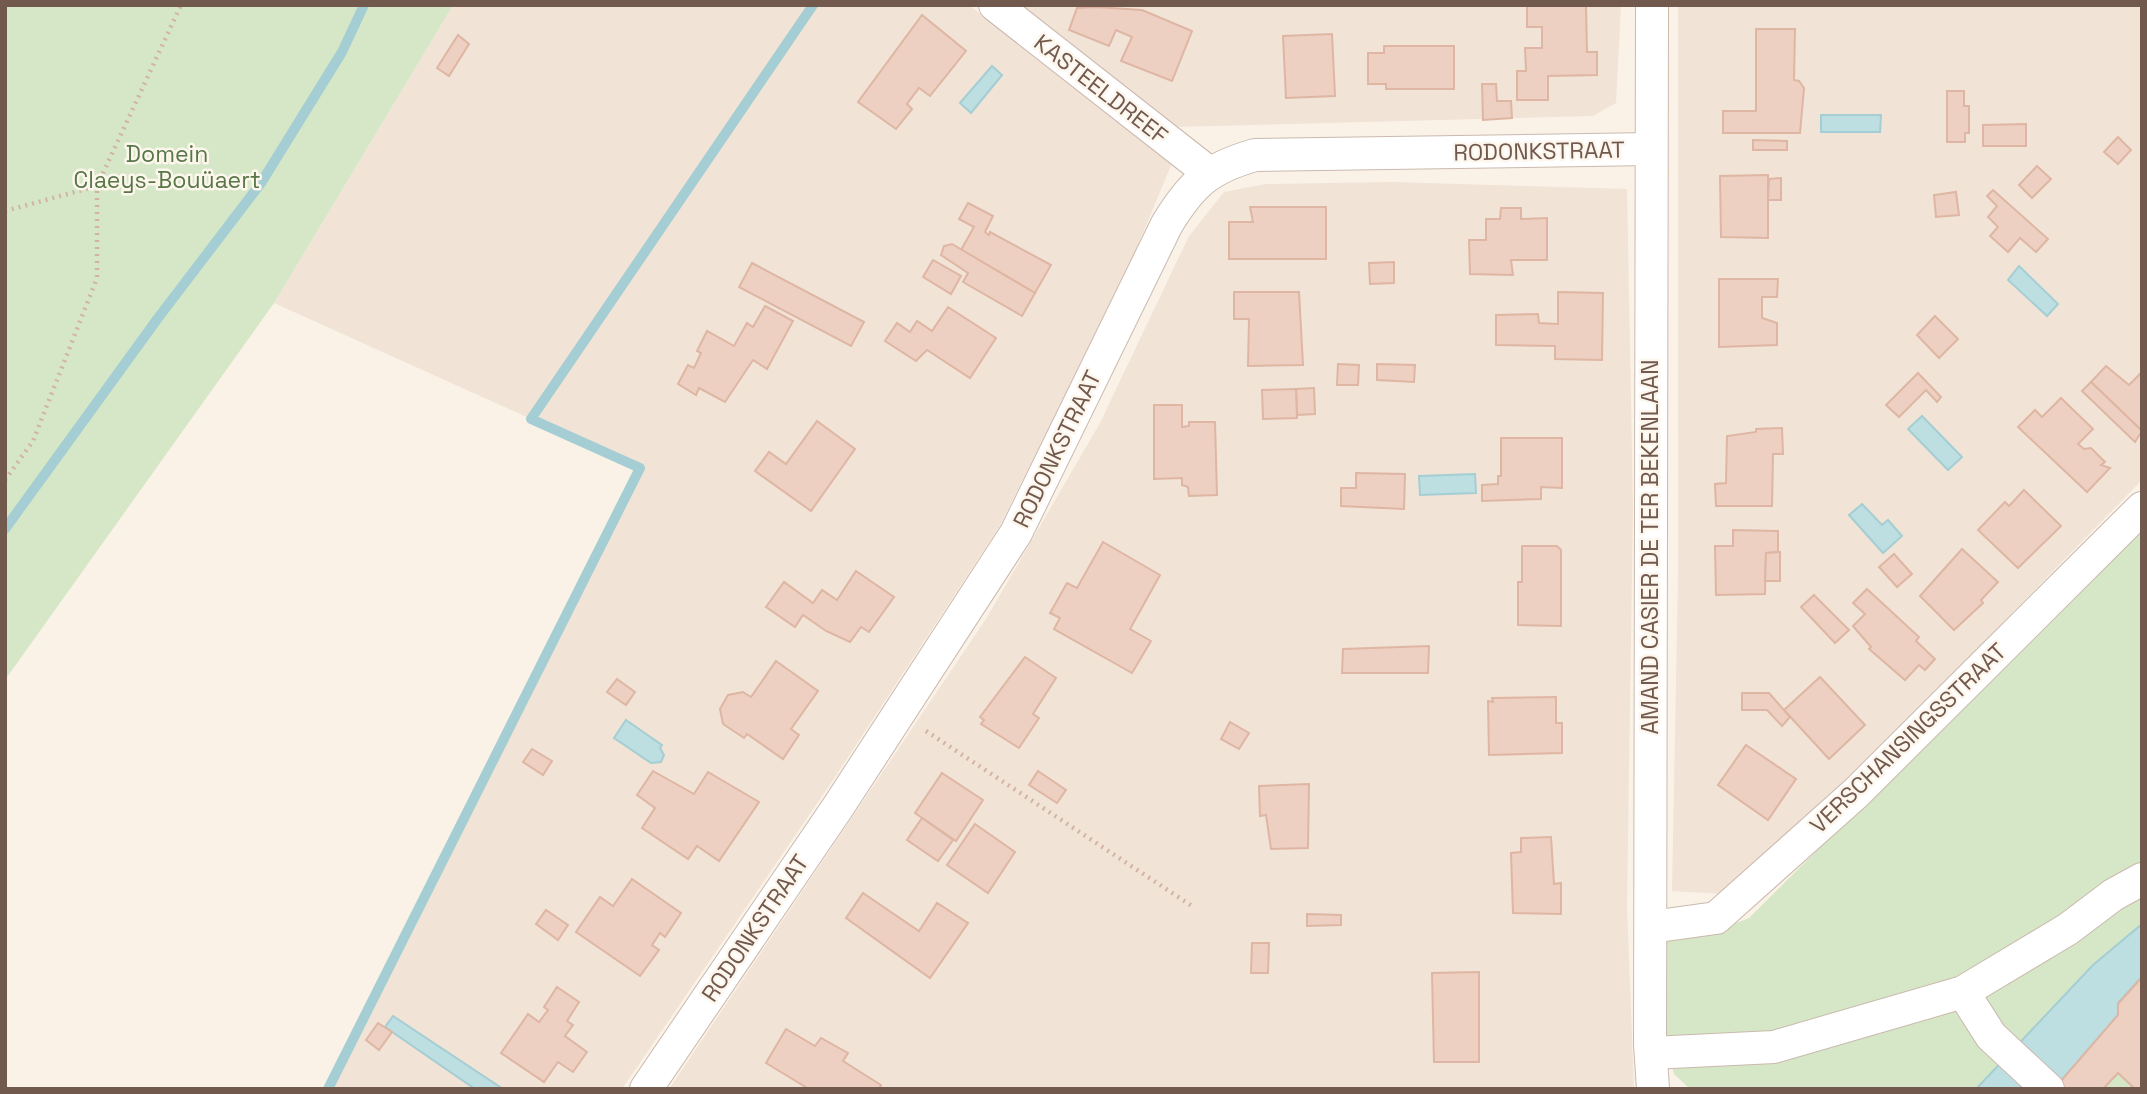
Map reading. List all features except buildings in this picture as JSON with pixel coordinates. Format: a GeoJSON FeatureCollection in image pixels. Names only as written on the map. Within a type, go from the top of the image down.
{"type":"FeatureCollection","features":[{"type":"Feature","properties":{"kind":"street","name":"KASTEELDREEF"},"geometry":{"type":"LineString","coordinates":[[995,5],[1208,172]]}},
{"type":"Feature","properties":{"kind":"street","name":"AMAND CASIER DE TER BEKENLAAN"},"geometry":{"type":"LineString","coordinates":[[1652,5],[1650,149],[1653,1089]]}},
{"type":"Feature","properties":{"kind":"street","name":"RODONKSTRAAT"},"geometry":{"type":"LineString","coordinates":[[646,1089],[899,713],[1016,533],[1167,224],[1184,197],[1208,172],[1255,155],[1650,149]]}},
{"type":"Feature","properties":{"kind":"street","name":"VERSCHANSINGSSTRAAT"},"geometry":{"type":"LineString","coordinates":[[1651,927],[1716,918],[1856,793],[2142,508]]}},
{"type":"Feature","properties":{"kind":"street"},"geometry":{"type":"LineString","coordinates":[[1651,1053],[1720,1052],[1774,1047],[1963,992],[2068,929],[2113,895],[2142,879]]}},
{"type":"Feature","properties":{"kind":"street"},"geometry":{"type":"LineString","coordinates":[[1963,992],[1991,1036],[2048,1089]]}},
{"type":"Feature","properties":{"kind":"path"},"geometry":{"type":"LineString","coordinates":[[5,480],[33,441],[97,278],[97,186],[181,5]]}},
{"type":"Feature","properties":{"kind":"path"},"geometry":{"type":"LineString","coordinates":[[5,211],[97,186]]}},
{"type":"Feature","properties":{"kind":"path"},"geometry":{"type":"LineString","coordinates":[[899,713],[1192,906]]}},
{"type":"Feature","properties":{"kind":"shaded area"},"geometry":{"type":"Polygon","coordinates":[[[453,5],[969,5],[1172,163],[1125,276],[999,527],[833,780],[622,1089],[328,1089],[640,468],[274,303],[453,5]]]}},
{"type":"Feature","properties":{"kind":"shaded area"},"geometry":{"type":"Polygon","coordinates":[[[1021,5],[1621,5],[1616,103],[1593,116],[1173,127],[1021,5]]]}},
{"type":"Feature","properties":{"kind":"shaded area"},"geometry":{"type":"Polygon","coordinates":[[[1678,5],[2142,5],[2142,480],[1833,796],[1723,894],[1672,891],[1678,576],[1678,5]]]}},
{"type":"Feature","properties":{"kind":"shaded area"},"geometry":{"type":"Polygon","coordinates":[[[1391,182],[1627,189],[1633,506],[1627,906],[1634,1089],[669,1089],[986,619],[1100,423],[1189,236],[1224,192],[1266,184],[1391,182]]]}},
{"type":"Feature","properties":{"kind":"green space","name":"Domein Claeys-Bouüaert"},"geometry":{"type":"Polygon","coordinates":[[[5,5],[453,5],[274,303],[5,680],[5,5]]]}},
{"type":"Feature","properties":{"kind":"green space"},"geometry":{"type":"Polygon","coordinates":[[[2142,527],[2142,1089],[1690,1089],[1674,1074],[1660,1025],[1659,939],[1716,931],[1749,918],[2142,527]]]}},
{"type":"Feature","properties":{"kind":"water"},"geometry":{"type":"Polygon","coordinates":[[[992,66],[1002,75],[971,113],[960,103],[992,66]]]}},
{"type":"Feature","properties":{"kind":"water"},"geometry":{"type":"Polygon","coordinates":[[[1821,115],[1881,115],[1880,132],[1821,132],[1821,115]]]}},
{"type":"Feature","properties":{"kind":"water"},"geometry":{"type":"Polygon","coordinates":[[[2019,266],[2058,304],[2047,316],[2008,280],[2019,266]]]}},
{"type":"Feature","properties":{"kind":"water"},"geometry":{"type":"Polygon","coordinates":[[[1922,416],[1962,457],[1948,470],[1908,429],[1922,416]]]}},
{"type":"Feature","properties":{"kind":"water"},"geometry":{"type":"Polygon","coordinates":[[[1475,474],[1476,493],[1420,495],[1419,476],[1475,474]]]}},
{"type":"Feature","properties":{"kind":"water"},"geometry":{"type":"Polygon","coordinates":[[[1862,504],[1882,525],[1888,520],[1902,536],[1883,553],[1849,515],[1862,504]]]}},
{"type":"Feature","properties":{"kind":"water"},"geometry":{"type":"Polygon","coordinates":[[[626,720],[662,745],[660,748],[664,755],[661,762],[651,763],[614,738],[626,720]]]}},
{"type":"Feature","properties":{"kind":"water"},"geometry":{"type":"Polygon","coordinates":[[[2142,924],[2142,977],[2118,1003],[2118,1015],[2054,1089],[1976,1089],[2093,965],[2142,924]]]}},
{"type":"Feature","properties":{"kind":"water"},"geometry":{"type":"Polygon","coordinates":[[[393,1016],[503,1089],[475,1089],[385,1027],[393,1016]]]}},
{"type":"Feature","properties":{"kind":"waterway"},"geometry":{"type":"LineString","coordinates":[[5,529],[158,318],[261,183],[342,52],[364,5]]}},
{"type":"Feature","properties":{"kind":"waterway"},"geometry":{"type":"LineString","coordinates":[[328,1089],[640,468],[531,419],[813,5]]}}]}
